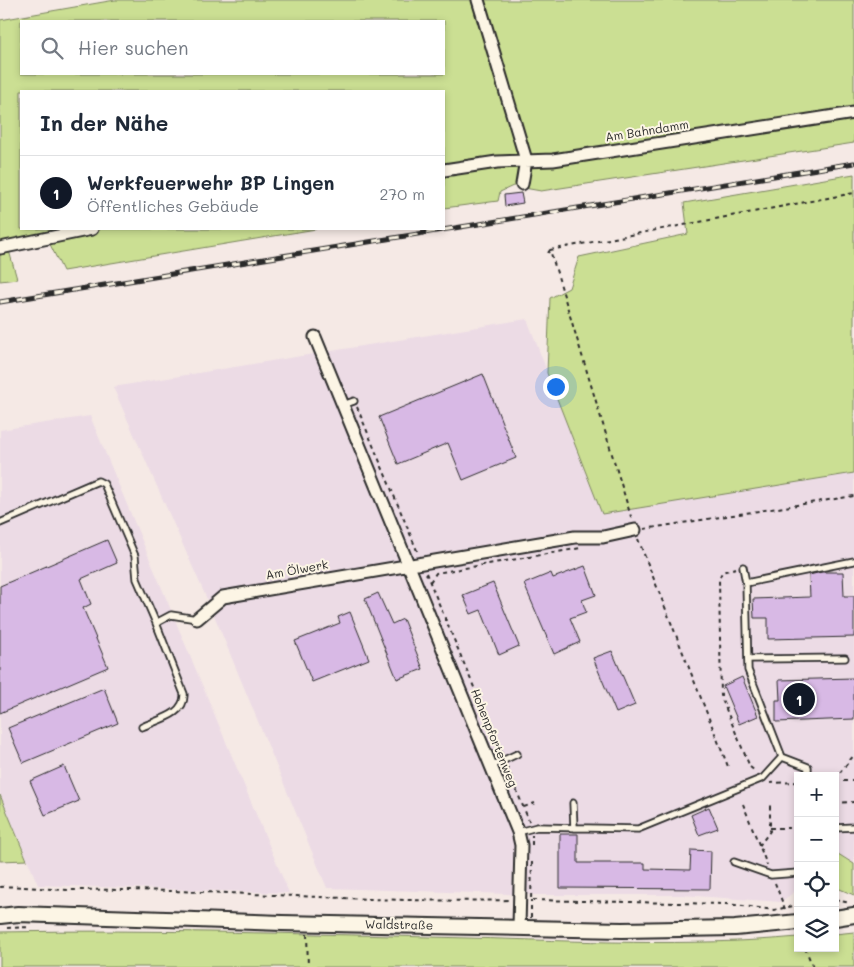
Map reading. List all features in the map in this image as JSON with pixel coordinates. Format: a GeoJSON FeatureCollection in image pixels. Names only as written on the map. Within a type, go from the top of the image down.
{"type":"FeatureCollection","features":[{"type":"Feature","properties":{"kind":"street"},"geometry":{"type":"LineString","coordinates":[[478,0],[526,160],[522,184]]}},
{"type":"Feature","properties":{"kind":"street","name":"Am Bahndamm"},"geometry":{"type":"LineString","coordinates":[[445,170],[526,160],[553,160],[854,113]]}},
{"type":"Feature","properties":{"kind":"street"},"geometry":{"type":"LineString","coordinates":[[0,248],[87,230]]}},
{"type":"Feature","properties":{"kind":"street","name":"Hohenpfortenweg"},"geometry":{"type":"LineString","coordinates":[[315,338],[518,832],[526,900],[525,927]]}},
{"type":"Feature","properties":{"kind":"street"},"geometry":{"type":"LineString","coordinates":[[409,565],[575,538],[603,537],[635,530]]}},
{"type":"Feature","properties":{"kind":"street","name":"Am Ölwerk"},"geometry":{"type":"LineString","coordinates":[[197,619],[223,597],[409,565]]}},
{"type":"Feature","properties":{"kind":"street","name":"Waldstraße"},"geometry":{"type":"LineString","coordinates":[[0,916],[18,914],[282,923],[688,930],[794,922]]}},
{"type":"Feature","properties":{"kind":"street"},"geometry":{"type":"LineString","coordinates":[[839,917],[854,915]]}},
{"type":"Feature","properties":{"kind":"lane"},"geometry":{"type":"LineString","coordinates":[[343,405],[354,401]]}},
{"type":"Feature","properties":{"kind":"lane"},"geometry":{"type":"LineString","coordinates":[[0,523],[98,480],[104,484],[134,556],[137,579],[184,694],[185,703],[179,710],[142,727]]}},
{"type":"Feature","properties":{"kind":"lane"},"geometry":{"type":"LineString","coordinates":[[746,583],[854,561]]}},
{"type":"Feature","properties":{"kind":"lane"},"geometry":{"type":"LineString","coordinates":[[743,567],[746,583],[748,670],[782,757],[808,766],[808,772]]}},
{"type":"Feature","properties":{"kind":"lane"},"geometry":{"type":"LineString","coordinates":[[156,623],[171,616],[197,619]]}},
{"type":"Feature","properties":{"kind":"lane"},"geometry":{"type":"LineString","coordinates":[[748,660],[845,658]]}},
{"type":"Feature","properties":{"kind":"lane"},"geometry":{"type":"LineString","coordinates":[[491,766],[517,754]]}},
{"type":"Feature","properties":{"kind":"lane"},"geometry":{"type":"LineString","coordinates":[[518,832],[532,828],[638,829],[763,778],[782,757]]}},
{"type":"Feature","properties":{"kind":"lane"},"geometry":{"type":"LineString","coordinates":[[573,803],[574,828]]}},
{"type":"Feature","properties":{"kind":"lane"},"geometry":{"type":"LineString","coordinates":[[839,828],[854,827]]}},
{"type":"Feature","properties":{"kind":"lane"},"geometry":{"type":"LineString","coordinates":[[734,862],[771,874],[794,872]]}},
{"type":"Feature","properties":{"kind":"path"},"geometry":{"type":"LineString","coordinates":[[548,253],[550,250],[854,193]]}},
{"type":"Feature","properties":{"kind":"path"},"geometry":{"type":"LineString","coordinates":[[550,250],[635,530],[729,769]]}},
{"type":"Feature","properties":{"kind":"path"},"geometry":{"type":"LineString","coordinates":[[354,401],[524,807],[532,828],[532,846]]}},
{"type":"Feature","properties":{"kind":"path"},"geometry":{"type":"LineString","coordinates":[[635,530],[854,496]]}},
{"type":"Feature","properties":{"kind":"path"},"geometry":{"type":"LineString","coordinates":[[430,582],[436,573],[577,550],[586,546]]}},
{"type":"Feature","properties":{"kind":"path"},"geometry":{"type":"LineString","coordinates":[[743,567],[722,572],[719,579],[721,697],[750,767],[770,782],[794,782]]}},
{"type":"Feature","properties":{"kind":"path"},"geometry":{"type":"LineString","coordinates":[[839,775],[854,755]]}},
{"type":"Feature","properties":{"kind":"path"},"geometry":{"type":"LineString","coordinates":[[839,780],[854,781]]}},
{"type":"Feature","properties":{"kind":"path"},"geometry":{"type":"LineString","coordinates":[[839,803],[854,802]]}},
{"type":"Feature","properties":{"kind":"path"},"geometry":{"type":"LineString","coordinates":[[524,807],[536,803]]}},
{"type":"Feature","properties":{"kind":"path"},"geometry":{"type":"LineString","coordinates":[[742,804],[759,846],[770,828],[770,803]]}},
{"type":"Feature","properties":{"kind":"path"},"geometry":{"type":"LineString","coordinates":[[770,828],[794,828]]}},
{"type":"Feature","properties":{"kind":"path"},"geometry":{"type":"LineString","coordinates":[[525,927],[526,900],[532,855]]}},
{"type":"Feature","properties":{"kind":"path"},"geometry":{"type":"LineString","coordinates":[[0,887],[58,890],[155,889],[288,897],[726,904],[774,910],[794,906]]}},
{"type":"Feature","properties":{"kind":"path"},"geometry":{"type":"LineString","coordinates":[[307,933],[308,967]]}},
{"type":"Feature","properties":{"kind":"path"},"geometry":{"type":"LineString","coordinates":[[807,952],[813,967]]}},
{"type":"Feature","properties":{"kind":"shaded area"},"geometry":{"type":"Polygon","coordinates":[[[527,319],[602,514],[854,473],[854,864],[839,855],[839,772],[794,772],[794,892],[781,902],[682,895],[535,895],[327,888],[214,615],[113,387],[527,319]]]}},
{"type":"Feature","properties":{"kind":"shaded area"},"geometry":{"type":"Polygon","coordinates":[[[90,416],[289,893],[38,885],[0,795],[0,430],[90,416]]]}},
{"type":"Feature","properties":{"kind":"green space"},"geometry":{"type":"Polygon","coordinates":[[[115,0],[854,0],[854,143],[541,191],[513,186],[500,192],[498,201],[445,208],[445,90],[20,90],[20,230],[310,230],[63,271],[45,234],[6,240],[17,279],[0,281],[0,20],[115,0]]]}},
{"type":"Feature","properties":{"kind":"green space"},"geometry":{"type":"Polygon","coordinates":[[[854,174],[854,473],[602,514],[547,373],[550,298],[569,288],[579,257],[688,234],[684,203],[854,174]]]}},
{"type":"Feature","properties":{"kind":"green space"},"geometry":{"type":"Polygon","coordinates":[[[0,795],[27,860],[0,861],[0,795]]]}},
{"type":"Feature","properties":{"kind":"green space"},"geometry":{"type":"Polygon","coordinates":[[[839,855],[854,864],[854,895],[839,889],[839,855]]]}},
{"type":"Feature","properties":{"kind":"green space"},"geometry":{"type":"Polygon","coordinates":[[[0,932],[234,932],[675,943],[794,937],[794,952],[839,952],[839,934],[854,932],[854,967],[0,967],[0,932]]]}},
{"type":"Feature","properties":{"kind":"building"},"geometry":{"type":"Polygon","coordinates":[[[521,193],[523,203],[505,206],[504,195],[521,193]]]}},
{"type":"Feature","properties":{"kind":"building"},"geometry":{"type":"Polygon","coordinates":[[[483,374],[516,458],[463,480],[448,443],[398,464],[379,417],[483,374]]]}},
{"type":"Feature","properties":{"kind":"building"},"geometry":{"type":"Polygon","coordinates":[[[107,540],[117,563],[81,579],[91,604],[83,608],[108,667],[0,713],[0,586],[107,540]]]}},
{"type":"Feature","properties":{"kind":"building"},"geometry":{"type":"Polygon","coordinates":[[[585,566],[596,595],[582,600],[586,612],[570,618],[580,642],[554,654],[524,584],[551,573],[553,578],[585,566]]]}},
{"type":"Feature","properties":{"kind":"building"},"geometry":{"type":"Polygon","coordinates":[[[822,572],[843,572],[844,596],[854,596],[854,637],[768,639],[768,618],[754,618],[753,599],[810,597],[809,575],[822,572]]]}},
{"type":"Feature","properties":{"kind":"building"},"geometry":{"type":"Polygon","coordinates":[[[493,583],[519,646],[499,655],[481,610],[471,614],[463,595],[493,583]]]}},
{"type":"Feature","properties":{"kind":"building"},"geometry":{"type":"Polygon","coordinates":[[[378,593],[392,624],[403,619],[423,669],[397,679],[365,599],[378,593]]]}},
{"type":"Feature","properties":{"kind":"building"},"geometry":{"type":"Polygon","coordinates":[[[350,612],[369,659],[312,682],[295,641],[340,623],[338,617],[350,612]]]}},
{"type":"Feature","properties":{"kind":"building"},"geometry":{"type":"Polygon","coordinates":[[[612,651],[635,705],[616,713],[593,658],[612,651]]]}},
{"type":"Feature","properties":{"kind":"building"},"geometry":{"type":"Polygon","coordinates":[[[742,677],[758,716],[739,724],[723,686],[742,677]]]}},
{"type":"Feature","properties":{"kind":"building"},"geometry":{"type":"Polygon","coordinates":[[[854,678],[854,719],[776,722],[776,700],[780,700],[779,680],[854,678]]]}},
{"type":"Feature","properties":{"kind":"building"},"geometry":{"type":"Polygon","coordinates":[[[104,688],[118,723],[23,763],[8,728],[104,688]]]}},
{"type":"Feature","properties":{"kind":"building"},"geometry":{"type":"Polygon","coordinates":[[[64,766],[79,801],[45,815],[30,781],[64,766]]]}},
{"type":"Feature","properties":{"kind":"building"},"geometry":{"type":"Polygon","coordinates":[[[709,807],[718,828],[699,835],[691,815],[709,807]]]}},
{"type":"Feature","properties":{"kind":"building"},"geometry":{"type":"Polygon","coordinates":[[[560,834],[578,834],[578,863],[645,863],[645,869],[690,870],[691,850],[711,851],[710,889],[560,888],[560,834]]]}},
{"type":"Feature","properties":{"kind":"railway"},"geometry":{"type":"LineString","coordinates":[[445,230],[854,163]]}},
{"type":"Feature","properties":{"kind":"railway"},"geometry":{"type":"LineString","coordinates":[[0,302],[442,230]]}},
{"type":"Feature","properties":{"kind":"place","name":"Werkfeuerwehr BP Lingen"},"geometry":{"type":"Point","coordinates":[799,699]}}]}
